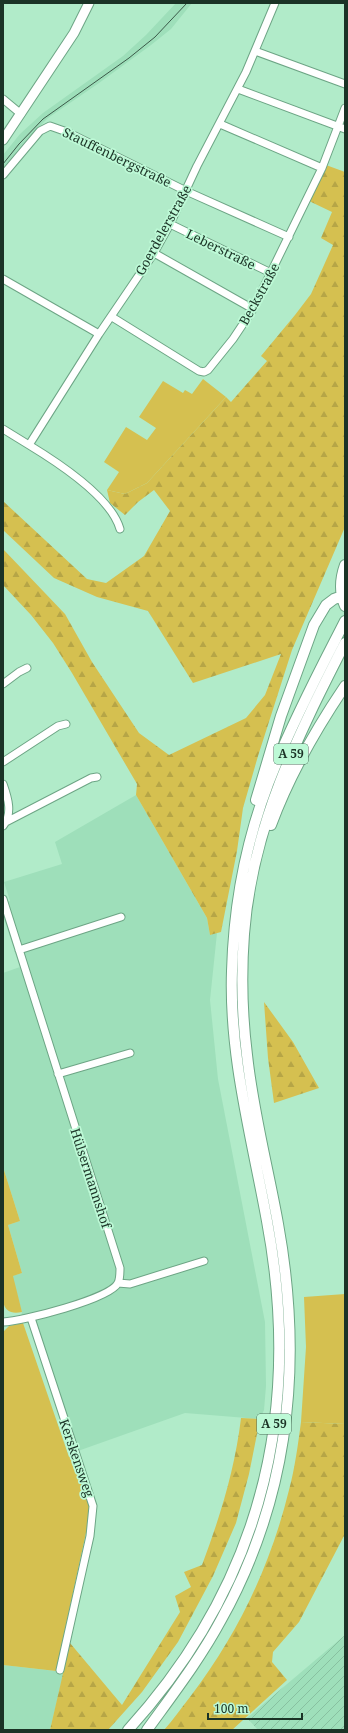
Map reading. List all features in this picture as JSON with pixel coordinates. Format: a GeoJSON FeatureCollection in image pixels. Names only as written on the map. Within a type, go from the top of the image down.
{"type":"FeatureCollection","features":[{"type":"Feature","properties":{"kind":"highway"},"geometry":{"type":"LineString","coordinates":[[250,838],[258,791],[296,670],[320,613],[326,605],[344,600],[340,585],[345,565]]}},
{"type":"Feature","properties":{"kind":"highway","name":"A 59"},"geometry":{"type":"LineString","coordinates":[[144,1730],[162,1709],[205,1648],[232,1598],[257,1540],[273,1490],[284,1439],[291,1348],[287,1283],[242,1096],[232,1013],[234,933],[239,891],[250,838],[261,802],[292,726],[345,621]]}},
{"type":"Feature","properties":{"kind":"highway","name":"A 59"},"geometry":{"type":"LineString","coordinates":[[272,1221],[247,1056],[243,1014],[242,972],[244,933],[253,872],[262,834],[284,770],[301,731],[345,643]]}},
{"type":"Feature","properties":{"kind":"highway"},"geometry":{"type":"LineString","coordinates":[[253,872],[284,792],[311,741],[345,686]]}},
{"type":"Feature","properties":{"kind":"highway","name":"A 59"},"geometry":{"type":"LineString","coordinates":[[128,1730],[176,1672],[212,1616],[238,1561],[263,1487],[273,1439],[278,1394],[280,1348],[277,1246]]}},
{"type":"Feature","properties":{"kind":"highway"},"geometry":{"type":"LineString","coordinates":[[147,1730],[162,1709]]}},
{"type":"Feature","properties":{"kind":"highway"},"geometry":{"type":"LineString","coordinates":[[124,1730],[135,1722]]}},
{"type":"Feature","properties":{"kind":"main road"},"geometry":{"type":"LineString","coordinates":[[3,140],[74,33],[89,3]]}},
{"type":"Feature","properties":{"kind":"street","name":"Goerdelerstraße"},"geometry":{"type":"LineString","coordinates":[[29,445],[99,334],[112,317],[154,253],[170,224],[197,166],[238,89],[275,3]]}},
{"type":"Feature","properties":{"kind":"street"},"geometry":{"type":"LineString","coordinates":[[255,51],[345,84]]}},
{"type":"Feature","properties":{"kind":"street"},"geometry":{"type":"LineString","coordinates":[[238,89],[341,128]]}},
{"type":"Feature","properties":{"kind":"street"},"geometry":{"type":"LineString","coordinates":[[3,99],[21,114]]}},
{"type":"Feature","properties":{"kind":"street","name":"Beckstraße"},"geometry":{"type":"LineString","coordinates":[[112,317],[199,371],[204,372],[208,370],[233,339],[253,309],[272,273],[341,128],[345,108]]}},
{"type":"Feature","properties":{"kind":"street"},"geometry":{"type":"LineString","coordinates":[[220,124],[322,168]]}},
{"type":"Feature","properties":{"kind":"street","name":"Stauffenbergstraße"},"geometry":{"type":"LineString","coordinates":[[3,175],[40,131],[50,126],[67,132],[186,191],[289,237]]}},
{"type":"Feature","properties":{"kind":"street","name":"Leberstraße"},"geometry":{"type":"LineString","coordinates":[[170,224],[272,273]]}},
{"type":"Feature","properties":{"kind":"street"},"geometry":{"type":"LineString","coordinates":[[154,253],[253,309]]}},
{"type":"Feature","properties":{"kind":"street"},"geometry":{"type":"LineString","coordinates":[[3,279],[99,334]]}},
{"type":"Feature","properties":{"kind":"street"},"geometry":{"type":"LineString","coordinates":[[3,429],[66,468],[92,490],[117,519],[120,529]]}},
{"type":"Feature","properties":{"kind":"street"},"geometry":{"type":"LineString","coordinates":[[3,684],[19,672],[28,668]]}},
{"type":"Feature","properties":{"kind":"street"},"geometry":{"type":"LineString","coordinates":[[3,762],[58,726],[66,724]]}},
{"type":"Feature","properties":{"kind":"street"},"geometry":{"type":"LineString","coordinates":[[5,824],[91,778],[97,777]]}},
{"type":"Feature","properties":{"kind":"street"},"geometry":{"type":"LineString","coordinates":[[3,784],[9,807],[5,824]]}},
{"type":"Feature","properties":{"kind":"street","name":"Hülsermannshof"},"geometry":{"type":"LineString","coordinates":[[3,899],[120,1268],[118,1283]]}},
{"type":"Feature","properties":{"kind":"street"},"geometry":{"type":"LineString","coordinates":[[19,950],[121,917]]}},
{"type":"Feature","properties":{"kind":"street"},"geometry":{"type":"LineString","coordinates":[[58,1074],[130,1053]]}},
{"type":"Feature","properties":{"kind":"street"},"geometry":{"type":"LineString","coordinates":[[3,1322],[30,1318],[107,1293],[118,1283],[130,1284],[204,1261]]}},
{"type":"Feature","properties":{"kind":"street","name":"Kerskensweg"},"geometry":{"type":"LineString","coordinates":[[30,1318],[93,1506],[90,1536],[60,1670]]}},
{"type":"Feature","properties":{"kind":"shaded area"},"geometry":{"type":"Polygon","coordinates":[[[176,3],[192,3],[171,29],[151,45],[48,118],[26,140],[3,168],[3,155],[20,134],[43,113],[123,56],[146,35],[176,3]]]}},
{"type":"Feature","properties":{"kind":"shaded area"},"geometry":{"type":"Polygon","coordinates":[[[136,795],[207,918],[210,935],[217,933],[210,1000],[218,1079],[265,1322],[266,1386],[264,1410],[260,1419],[185,1413],[75,1452],[29,1322],[21,1317],[22,1312],[12,1276],[22,1273],[8,1225],[20,1221],[3,1167],[3,973],[20,967],[3,916],[3,903],[10,901],[4,882],[62,864],[55,842],[136,795]]]}},
{"type":"Feature","properties":{"kind":"shaded area"},"geometry":{"type":"Polygon","coordinates":[[[345,1635],[345,1730],[258,1730],[247,1718],[345,1635]]]}},
{"type":"Feature","properties":{"kind":"shaded area"},"geometry":{"type":"Polygon","coordinates":[[[3,1665],[64,1672],[50,1730],[3,1730],[3,1665]]]}},
{"type":"Feature","properties":{"kind":"green space"},"geometry":{"type":"Polygon","coordinates":[[[326,165],[345,172],[345,527],[292,650],[243,808],[237,851],[221,932],[210,935],[207,918],[136,795],[137,784],[72,673],[53,643],[31,615],[3,585],[3,549],[65,614],[92,662],[139,733],[169,755],[246,718],[265,695],[281,654],[193,683],[148,611],[97,597],[54,578],[3,530],[3,501],[87,579],[106,583],[144,556],[170,511],[154,490],[138,502],[125,515],[110,503],[107,490],[125,494],[147,483],[226,397],[231,402],[267,361],[261,356],[311,294],[333,245],[321,238],[332,212],[309,201],[326,165]]]}},
{"type":"Feature","properties":{"kind":"green space"},"geometry":{"type":"Polygon","coordinates":[[[203,379],[226,397],[147,483],[125,494],[107,490],[119,472],[104,462],[126,427],[147,440],[156,428],[139,417],[163,381],[183,393],[185,390],[192,394],[203,379]]]}},
{"type":"Feature","properties":{"kind":"green space"},"geometry":{"type":"Polygon","coordinates":[[[264,1002],[293,1042],[319,1088],[274,1103],[268,1058],[264,1002]]]}},
{"type":"Feature","properties":{"kind":"green space"},"geometry":{"type":"Polygon","coordinates":[[[3,1167],[20,1221],[8,1225],[22,1273],[13,1276],[22,1312],[18,1313],[7,1310],[3,1301],[3,1167]]]}},
{"type":"Feature","properties":{"kind":"green space"},"geometry":{"type":"Polygon","coordinates":[[[345,1294],[345,1424],[301,1422],[306,1347],[304,1297],[345,1294]]]}},
{"type":"Feature","properties":{"kind":"green space"},"geometry":{"type":"Polygon","coordinates":[[[23,1323],[69,1457],[73,1456],[89,1502],[89,1519],[56,1671],[3,1665],[3,1332],[9,1326],[23,1323]]]}},
{"type":"Feature","properties":{"kind":"green space"},"geometry":{"type":"Polygon","coordinates":[[[241,1418],[260,1419],[249,1474],[236,1523],[213,1576],[178,1642],[142,1692],[108,1730],[50,1730],[70,1643],[122,1705],[180,1612],[175,1596],[191,1587],[184,1572],[202,1565],[226,1493],[235,1456],[241,1418]]]}},
{"type":"Feature","properties":{"kind":"green space"},"geometry":{"type":"Polygon","coordinates":[[[301,1422],[345,1424],[345,1534],[299,1622],[273,1652],[272,1662],[287,1680],[232,1730],[164,1730],[190,1697],[223,1649],[262,1573],[289,1490],[295,1465],[301,1422]]]}},
{"type":"Feature","properties":{"kind":"tram line"},"geometry":{"type":"LineString","coordinates":[[3,164],[19,144],[43,119],[129,58],[155,37],[187,3]]}}]}
